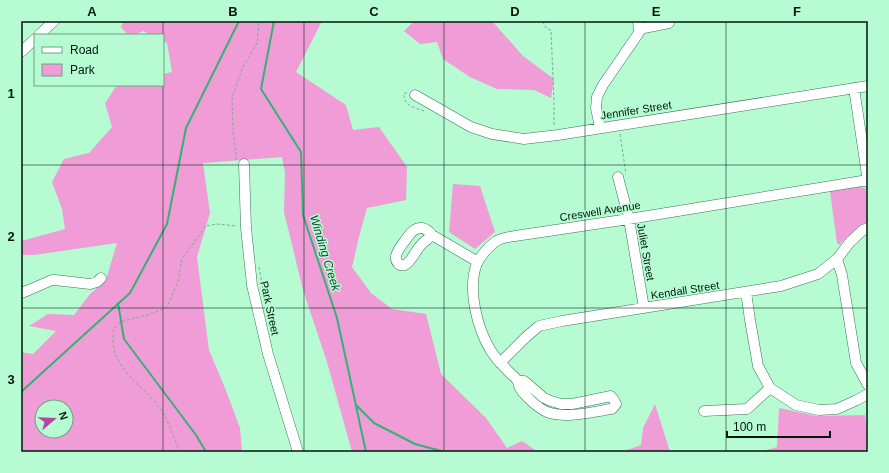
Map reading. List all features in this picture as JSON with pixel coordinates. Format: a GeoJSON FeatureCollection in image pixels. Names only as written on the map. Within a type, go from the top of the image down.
{"type":"FeatureCollection","features":[{"type":"Feature","properties":{"kind":"street"},"geometry":{"type":"LineString","coordinates":[[40,34],[54,21]]}},
{"type":"Feature","properties":{"kind":"street"},"geometry":{"type":"LineString","coordinates":[[600,128],[596,108],[597,97],[603,85],[635,39],[639,32],[639,25],[669,23]]}},
{"type":"Feature","properties":{"kind":"street"},"geometry":{"type":"LineString","coordinates":[[21,52],[34,40]]}},
{"type":"Feature","properties":{"kind":"street","name":"Jennifer Street"},"geometry":{"type":"LineString","coordinates":[[415,96],[471,127],[492,134],[524,139],[554,136],[868,86]]}},
{"type":"Feature","properties":{"kind":"street"},"geometry":{"type":"LineString","coordinates":[[854,88],[868,181]]}},
{"type":"Feature","properties":{"kind":"street","name":"Park Street"},"geometry":{"type":"LineString","coordinates":[[240,163],[252,285],[268,354],[298,452]]}},
{"type":"Feature","properties":{"kind":"street","name":"Juliet Street"},"geometry":{"type":"LineString","coordinates":[[623,177],[644,308]]}},
{"type":"Feature","properties":{"kind":"street","name":"Creswell Avenue"},"geometry":{"type":"LineString","coordinates":[[518,381],[524,381],[544,398],[560,404],[572,404],[611,396],[616,404],[612,409],[569,415],[546,412],[524,394],[518,381],[491,352],[484,338],[478,320],[473,296],[474,276],[478,262],[496,242],[506,238],[868,181]]}},
{"type":"Feature","properties":{"kind":"street","name":"Kendall Street"},"geometry":{"type":"LineString","coordinates":[[500,363],[538,326],[781,286],[818,274],[837,259],[850,242],[863,230],[868,228]]}},
{"type":"Feature","properties":{"kind":"street"},"geometry":{"type":"LineString","coordinates":[[432,235],[478,262]]}},
{"type":"Feature","properties":{"kind":"street"},"geometry":{"type":"LineString","coordinates":[[837,259],[842,275],[856,363],[868,385]]}},
{"type":"Feature","properties":{"kind":"street"},"geometry":{"type":"LineString","coordinates":[[21,293],[52,280],[90,284],[97,282],[101,278]]}},
{"type":"Feature","properties":{"kind":"street"},"geometry":{"type":"LineString","coordinates":[[746,292],[758,366],[770,388],[796,405],[819,410],[837,409],[868,394]]}},
{"type":"Feature","properties":{"kind":"street"},"geometry":{"type":"LineString","coordinates":[[704,411],[748,409],[770,388]]}},
{"type":"Feature","properties":{"kind":"path"},"geometry":{"type":"LineString","coordinates":[[240,163],[236,153],[233,131],[232,98],[243,67],[257,43],[259,21]]}},
{"type":"Feature","properties":{"kind":"path"},"geometry":{"type":"LineString","coordinates":[[543,21],[544,26],[551,30],[554,136]]}},
{"type":"Feature","properties":{"kind":"path"},"geometry":{"type":"LineString","coordinates":[[620,133],[623,177]]}},
{"type":"Feature","properties":{"kind":"path"},"geometry":{"type":"LineString","coordinates":[[180,452],[162,411],[126,372],[117,358],[113,344],[113,330],[118,323],[167,307],[178,281],[182,259],[206,226],[217,224],[237,226]]}},
{"type":"Feature","properties":{"kind":"path"},"geometry":{"type":"LineString","coordinates":[[259,264],[266,306]]}},
{"type":"Feature","properties":{"kind":"green space"},"geometry":{"type":"Polygon","coordinates":[[[124,21],[322,21],[296,72],[346,105],[353,130],[379,127],[407,167],[406,200],[367,208],[352,267],[371,293],[392,309],[426,314],[441,374],[486,418],[507,448],[522,441],[538,452],[352,452],[327,362],[303,290],[284,212],[285,173],[282,157],[203,163],[210,213],[197,257],[209,350],[240,428],[242,452],[21,452],[21,352],[33,354],[56,331],[29,326],[48,314],[74,315],[90,294],[106,280],[117,243],[34,255],[21,255],[21,239],[25,240],[65,229],[62,209],[52,182],[64,159],[89,153],[112,127],[105,103],[116,86],[164,86],[164,74],[172,72],[167,43],[164,42],[164,34],[149,34],[143,31],[136,34],[127,34],[121,27],[124,21]]]}},
{"type":"Feature","properties":{"kind":"green space"},"geometry":{"type":"Polygon","coordinates":[[[414,21],[492,21],[523,56],[554,79],[551,98],[534,90],[497,89],[470,77],[443,59],[437,42],[420,44],[404,31],[414,21]]]}},
{"type":"Feature","properties":{"kind":"green space"},"geometry":{"type":"Polygon","coordinates":[[[453,184],[480,186],[495,232],[475,249],[449,232],[453,184]]]}},
{"type":"Feature","properties":{"kind":"green space"},"geometry":{"type":"Polygon","coordinates":[[[857,187],[866,189],[868,192],[868,223],[849,235],[839,245],[837,243],[830,191],[857,187]]]}},
{"type":"Feature","properties":{"kind":"green space"},"geometry":{"type":"Polygon","coordinates":[[[655,404],[670,452],[621,452],[641,445],[643,428],[655,404]]]}},
{"type":"Feature","properties":{"kind":"green space"},"geometry":{"type":"Polygon","coordinates":[[[779,408],[817,416],[865,415],[868,452],[759,452],[777,447],[779,408]]]}},
{"type":"Feature","properties":{"kind":"waterway"},"geometry":{"type":"LineString","coordinates":[[21,392],[130,293],[167,224],[186,128],[239,21]]}},
{"type":"Feature","properties":{"kind":"waterway","name":"Winding Creek"},"geometry":{"type":"LineString","coordinates":[[274,21],[261,89],[301,152],[303,215],[337,318],[366,452]]}},
{"type":"Feature","properties":{"kind":"waterway"},"geometry":{"type":"LineString","coordinates":[[118,303],[124,339],[196,435],[206,452]]}},
{"type":"Feature","properties":{"kind":"waterway"},"geometry":{"type":"LineString","coordinates":[[356,405],[374,423],[415,444],[445,452]]}}]}
